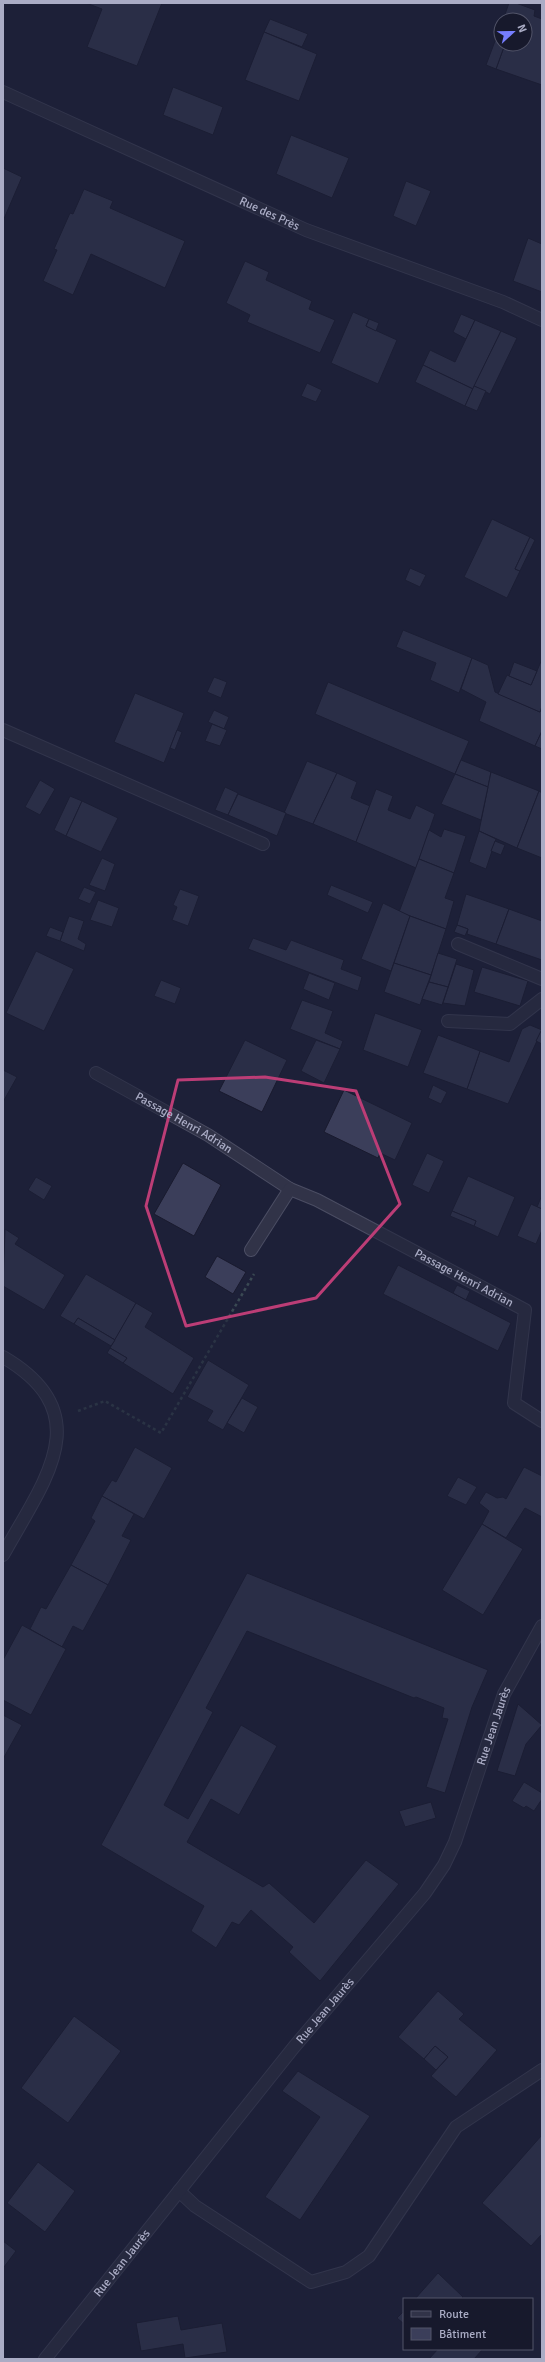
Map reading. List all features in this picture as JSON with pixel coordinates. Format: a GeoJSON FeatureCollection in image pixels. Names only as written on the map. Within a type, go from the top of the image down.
{"type":"FeatureCollection","features":[{"type":"Feature","properties":{"kind":"street","name":"Rue des Près"},"geometry":{"type":"LineString","coordinates":[[3,92],[306,230],[503,302],[542,320]]}},
{"type":"Feature","properties":{"kind":"street"},"geometry":{"type":"LineString","coordinates":[[3,730],[263,844]]}},
{"type":"Feature","properties":{"kind":"street"},"geometry":{"type":"LineString","coordinates":[[458,944],[542,979]]}},
{"type":"Feature","properties":{"kind":"street"},"geometry":{"type":"LineString","coordinates":[[448,1021],[510,1024],[542,998]]}},
{"type":"Feature","properties":{"kind":"street","name":"Passage Henri Adrian"},"geometry":{"type":"LineString","coordinates":[[96,1073],[208,1135],[290,1190],[317,1200],[525,1310],[514,1403],[542,1421]]}},
{"type":"Feature","properties":{"kind":"street"},"geometry":{"type":"LineString","coordinates":[[251,1250],[290,1190]]}},
{"type":"Feature","properties":{"kind":"street"},"geometry":{"type":"LineString","coordinates":[[3,1357],[26,1370],[46,1392],[56,1418],[57,1443],[49,1471],[3,1555]]}},
{"type":"Feature","properties":{"kind":"street","name":"Rue Jean Jaurès"},"geometry":{"type":"LineString","coordinates":[[45,2359],[294,2047],[425,1893],[444,1866],[455,1842],[504,1694],[542,1626]]}},
{"type":"Feature","properties":{"kind":"street"},"geometry":{"type":"LineString","coordinates":[[179,2191],[195,2206],[311,2282],[346,2272],[369,2256],[456,2127],[542,2070]]}},
{"type":"Feature","properties":{"kind":"path"},"geometry":{"type":"LineString","coordinates":[[56,1418],[105,1401],[161,1433],[256,1271],[251,1250]]}},
{"type":"Feature","properties":{"kind":"highlighted area"},"geometry":{"type":"Polygon","coordinates":[[[265,1077],[356,1091],[400,1204],[316,1298],[186,1326],[146,1206],[178,1080],[265,1077]]]}},
{"type":"Feature","properties":{"kind":"building"},"geometry":{"type":"Polygon","coordinates":[[[86,3],[162,3],[137,66],[87,47],[102,9],[86,3]]]}},
{"type":"Feature","properties":{"kind":"building"},"geometry":{"type":"Polygon","coordinates":[[[509,3],[516,3],[535,10],[534,16],[542,19],[542,85],[496,69],[502,52],[533,52],[533,12],[506,12],[509,3]]]}},
{"type":"Feature","properties":{"kind":"building"},"geometry":{"type":"Polygon","coordinates":[[[270,19],[308,34],[302,47],[264,32],[270,19]]]}},
{"type":"Feature","properties":{"kind":"building"},"geometry":{"type":"Polygon","coordinates":[[[264,32],[317,54],[299,101],[245,80],[264,32]]]}},
{"type":"Feature","properties":{"kind":"building"},"geometry":{"type":"Polygon","coordinates":[[[493,46],[493,52],[502,52],[496,69],[486,65],[493,46]]]}},
{"type":"Feature","properties":{"kind":"building"},"geometry":{"type":"Polygon","coordinates":[[[173,87],[223,107],[213,135],[163,115],[173,87]]]}},
{"type":"Feature","properties":{"kind":"building"},"geometry":{"type":"Polygon","coordinates":[[[291,135],[349,158],[332,198],[276,174],[291,135]]]}},
{"type":"Feature","properties":{"kind":"building"},"geometry":{"type":"Polygon","coordinates":[[[3,168],[22,177],[3,221],[3,168]]]}},
{"type":"Feature","properties":{"kind":"building"},"geometry":{"type":"Polygon","coordinates":[[[406,181],[431,191],[416,226],[393,216],[406,181]]]}},
{"type":"Feature","properties":{"kind":"building"},"geometry":{"type":"Polygon","coordinates":[[[84,189],[113,201],[110,208],[185,241],[165,288],[91,254],[73,295],[43,281],[57,250],[54,249],[70,213],[73,214],[84,189]]]}},
{"type":"Feature","properties":{"kind":"building"},"geometry":{"type":"Polygon","coordinates":[[[528,238],[542,244],[542,292],[513,281],[528,238]]]}},
{"type":"Feature","properties":{"kind":"building"},"geometry":{"type":"Polygon","coordinates":[[[245,261],[269,272],[266,280],[312,301],[309,309],[335,320],[320,353],[247,322],[250,315],[226,303],[245,261]]]}},
{"type":"Feature","properties":{"kind":"building"},"geometry":{"type":"Polygon","coordinates":[[[353,312],[369,319],[366,326],[397,340],[378,384],[331,363],[353,312]]]}},
{"type":"Feature","properties":{"kind":"building"},"geometry":{"type":"Polygon","coordinates":[[[461,314],[475,320],[466,339],[453,332],[461,314]]]}},
{"type":"Feature","properties":{"kind":"building"},"geometry":{"type":"Polygon","coordinates":[[[369,319],[379,323],[376,331],[366,326],[369,319]]]}},
{"type":"Feature","properties":{"kind":"building"},"geometry":{"type":"Polygon","coordinates":[[[475,320],[501,331],[473,389],[423,365],[430,350],[455,362],[475,320]]]}},
{"type":"Feature","properties":{"kind":"building"},"geometry":{"type":"Polygon","coordinates":[[[501,331],[517,338],[490,394],[474,386],[501,331]]]}},
{"type":"Feature","properties":{"kind":"building"},"geometry":{"type":"Polygon","coordinates":[[[423,365],[473,389],[465,406],[415,382],[423,365]]]}},
{"type":"Feature","properties":{"kind":"building"},"geometry":{"type":"Polygon","coordinates":[[[307,383],[322,390],[316,402],[301,396],[307,383]]]}},
{"type":"Feature","properties":{"kind":"building"},"geometry":{"type":"Polygon","coordinates":[[[474,386],[486,391],[477,411],[465,406],[474,386]]]}},
{"type":"Feature","properties":{"kind":"building"},"geometry":{"type":"Polygon","coordinates":[[[492,519],[530,537],[515,569],[520,571],[507,598],[464,577],[492,519]]]}},
{"type":"Feature","properties":{"kind":"building"},"geometry":{"type":"Polygon","coordinates":[[[530,537],[535,540],[520,571],[515,569],[530,537]]]}},
{"type":"Feature","properties":{"kind":"building"},"geometry":{"type":"Polygon","coordinates":[[[410,568],[426,575],[420,587],[405,580],[410,568]]]}},
{"type":"Feature","properties":{"kind":"building"},"geometry":{"type":"Polygon","coordinates":[[[403,630],[472,658],[459,693],[430,680],[436,663],[396,647],[403,630]]]}},
{"type":"Feature","properties":{"kind":"building"},"geometry":{"type":"Polygon","coordinates":[[[472,658],[488,665],[495,692],[540,712],[542,706],[542,731],[535,746],[479,721],[486,702],[461,689],[472,658]]]}},
{"type":"Feature","properties":{"kind":"building"},"geometry":{"type":"Polygon","coordinates":[[[542,659],[542,706],[540,712],[498,694],[507,675],[531,685],[542,659]]]}},
{"type":"Feature","properties":{"kind":"building"},"geometry":{"type":"Polygon","coordinates":[[[514,662],[537,671],[531,685],[509,676],[514,662]]]}},
{"type":"Feature","properties":{"kind":"building"},"geometry":{"type":"Polygon","coordinates":[[[214,677],[227,682],[221,698],[207,692],[214,677]]]}},
{"type":"Feature","properties":{"kind":"building"},"geometry":{"type":"Polygon","coordinates":[[[328,682],[469,741],[455,774],[315,714],[328,682]]]}},
{"type":"Feature","properties":{"kind":"building"},"geometry":{"type":"Polygon","coordinates":[[[135,693],[184,713],[164,763],[114,742],[135,693]]]}},
{"type":"Feature","properties":{"kind":"building"},"geometry":{"type":"Polygon","coordinates":[[[214,710],[229,717],[224,729],[208,722],[214,710]]]}},
{"type":"Feature","properties":{"kind":"building"},"geometry":{"type":"Polygon","coordinates":[[[212,724],[227,730],[220,746],[205,741],[212,724]]]}},
{"type":"Feature","properties":{"kind":"building"},"geometry":{"type":"Polygon","coordinates":[[[177,730],[182,732],[175,750],[170,748],[177,730]]]}},
{"type":"Feature","properties":{"kind":"building"},"geometry":{"type":"Polygon","coordinates":[[[542,731],[542,749],[535,746],[542,731]]]}},
{"type":"Feature","properties":{"kind":"building"},"geometry":{"type":"Polygon","coordinates":[[[461,760],[491,772],[488,787],[455,774],[461,760]]]}},
{"type":"Feature","properties":{"kind":"building"},"geometry":{"type":"Polygon","coordinates":[[[307,761],[337,773],[313,824],[284,813],[307,761]]]}},
{"type":"Feature","properties":{"kind":"building"},"geometry":{"type":"Polygon","coordinates":[[[491,772],[539,791],[517,848],[479,831],[491,772]]]}},
{"type":"Feature","properties":{"kind":"building"},"geometry":{"type":"Polygon","coordinates":[[[337,773],[357,782],[351,798],[370,806],[356,842],[313,824],[337,773]]]}},
{"type":"Feature","properties":{"kind":"building"},"geometry":{"type":"Polygon","coordinates":[[[455,774],[488,787],[481,820],[441,804],[455,774]]]}},
{"type":"Feature","properties":{"kind":"building"},"geometry":{"type":"Polygon","coordinates":[[[40,780],[55,789],[40,815],[25,807],[40,780]]]}},
{"type":"Feature","properties":{"kind":"building"},"geometry":{"type":"Polygon","coordinates":[[[225,787],[238,793],[228,815],[215,810],[225,787]]]}},
{"type":"Feature","properties":{"kind":"building"},"geometry":{"type":"Polygon","coordinates":[[[376,789],[393,796],[388,810],[410,819],[416,805],[435,814],[416,868],[356,842],[376,789]]]}},
{"type":"Feature","properties":{"kind":"building"},"geometry":{"type":"Polygon","coordinates":[[[539,791],[542,793],[542,858],[517,848],[539,791]]]}},
{"type":"Feature","properties":{"kind":"building"},"geometry":{"type":"Polygon","coordinates":[[[238,794],[286,813],[277,836],[228,815],[238,794]]]}},
{"type":"Feature","properties":{"kind":"building"},"geometry":{"type":"Polygon","coordinates":[[[70,796],[82,801],[66,836],[54,830],[70,796]]]}},
{"type":"Feature","properties":{"kind":"building"},"geometry":{"type":"Polygon","coordinates":[[[82,801],[118,818],[101,852],[66,836],[82,801]]]}},
{"type":"Feature","properties":{"kind":"building"},"geometry":{"type":"Polygon","coordinates":[[[444,829],[466,836],[454,873],[419,859],[429,830],[441,837],[444,829]]]}},
{"type":"Feature","properties":{"kind":"building"},"geometry":{"type":"Polygon","coordinates":[[[479,831],[496,839],[486,869],[469,862],[479,831]]]}},
{"type":"Feature","properties":{"kind":"building"},"geometry":{"type":"Polygon","coordinates":[[[495,841],[505,845],[501,855],[491,851],[495,841]]]}},
{"type":"Feature","properties":{"kind":"building"},"geometry":{"type":"Polygon","coordinates":[[[102,858],[115,864],[105,891],[89,885],[102,858]]]}},
{"type":"Feature","properties":{"kind":"building"},"geometry":{"type":"Polygon","coordinates":[[[419,859],[454,873],[445,898],[454,901],[446,929],[399,912],[419,859]]]}},
{"type":"Feature","properties":{"kind":"building"},"geometry":{"type":"Polygon","coordinates":[[[331,885],[373,902],[368,913],[327,895],[331,885]]]}},
{"type":"Feature","properties":{"kind":"building"},"geometry":{"type":"Polygon","coordinates":[[[84,887],[96,892],[90,904],[78,899],[84,887]]]}},
{"type":"Feature","properties":{"kind":"building"},"geometry":{"type":"Polygon","coordinates":[[[180,889],[199,896],[188,926],[172,920],[177,907],[173,905],[180,889]]]}},
{"type":"Feature","properties":{"kind":"building"},"geometry":{"type":"Polygon","coordinates":[[[466,894],[509,909],[496,944],[467,934],[468,929],[457,925],[466,894]]]}},
{"type":"Feature","properties":{"kind":"building"},"geometry":{"type":"Polygon","coordinates":[[[98,900],[119,908],[112,927],[90,920],[98,900]]]}},
{"type":"Feature","properties":{"kind":"building"},"geometry":{"type":"Polygon","coordinates":[[[383,903],[410,916],[391,971],[361,959],[383,903]]]}},
{"type":"Feature","properties":{"kind":"building"},"geometry":{"type":"Polygon","coordinates":[[[509,909],[542,921],[542,960],[496,944],[509,909]]]}},
{"type":"Feature","properties":{"kind":"building"},"geometry":{"type":"Polygon","coordinates":[[[69,916],[84,921],[78,939],[86,944],[84,951],[60,941],[69,916]]]}},
{"type":"Feature","properties":{"kind":"building"},"geometry":{"type":"Polygon","coordinates":[[[410,916],[446,929],[431,975],[394,963],[410,916]]]}},
{"type":"Feature","properties":{"kind":"building"},"geometry":{"type":"Polygon","coordinates":[[[457,925],[468,929],[465,936],[454,932],[457,925]]]}},
{"type":"Feature","properties":{"kind":"building"},"geometry":{"type":"Polygon","coordinates":[[[50,927],[63,932],[60,941],[46,936],[50,927]]]}},
{"type":"Feature","properties":{"kind":"building"},"geometry":{"type":"Polygon","coordinates":[[[253,938],[286,950],[291,940],[344,960],[341,969],[362,977],[358,991],[248,949],[253,938]]]}},
{"type":"Feature","properties":{"kind":"building"},"geometry":{"type":"Polygon","coordinates":[[[36,951],[74,969],[44,1031],[6,1013],[36,951]]]}},
{"type":"Feature","properties":{"kind":"building"},"geometry":{"type":"Polygon","coordinates":[[[438,953],[457,959],[448,987],[429,982],[438,953]]]}},
{"type":"Feature","properties":{"kind":"building"},"geometry":{"type":"Polygon","coordinates":[[[394,963],[431,975],[420,1005],[384,992],[394,963]]]}},
{"type":"Feature","properties":{"kind":"building"},"geometry":{"type":"Polygon","coordinates":[[[456,964],[474,970],[465,1006],[443,1003],[456,964]]]}},
{"type":"Feature","properties":{"kind":"building"},"geometry":{"type":"Polygon","coordinates":[[[482,967],[528,981],[520,1006],[474,992],[482,967]]]}},
{"type":"Feature","properties":{"kind":"building"},"geometry":{"type":"Polygon","coordinates":[[[309,973],[335,983],[329,1000],[303,989],[309,973]]]}},
{"type":"Feature","properties":{"kind":"building"},"geometry":{"type":"Polygon","coordinates":[[[161,980],[181,988],[175,1004],[154,996],[161,980]]]}},
{"type":"Feature","properties":{"kind":"building"},"geometry":{"type":"Polygon","coordinates":[[[429,982],[448,987],[442,1005],[422,999],[429,982]]]}},
{"type":"Feature","properties":{"kind":"building"},"geometry":{"type":"Polygon","coordinates":[[[302,1000],[333,1011],[325,1033],[343,1041],[340,1049],[290,1029],[302,1000]]]}},
{"type":"Feature","properties":{"kind":"building"},"geometry":{"type":"Polygon","coordinates":[[[375,1013],[422,1030],[408,1067],[363,1050],[375,1013]]]}},
{"type":"Feature","properties":{"kind":"building"},"geometry":{"type":"Polygon","coordinates":[[[530,1025],[542,1030],[508,1104],[467,1089],[480,1051],[509,1062],[522,1029],[530,1025]]]}},
{"type":"Feature","properties":{"kind":"building"},"geometry":{"type":"Polygon","coordinates":[[[542,1029],[542,1044],[536,1041],[542,1029]]]}},
{"type":"Feature","properties":{"kind":"building"},"geometry":{"type":"Polygon","coordinates":[[[438,1035],[480,1051],[467,1089],[423,1073],[438,1035]]]}},
{"type":"Feature","properties":{"kind":"building"},"geometry":{"type":"Polygon","coordinates":[[[245,1040],[287,1060],[262,1112],[219,1091],[245,1040]]]}},
{"type":"Feature","properties":{"kind":"building"},"geometry":{"type":"Polygon","coordinates":[[[316,1040],[340,1049],[324,1083],[301,1071],[316,1040]]]}},
{"type":"Feature","properties":{"kind":"building"},"geometry":{"type":"Polygon","coordinates":[[[3,1070],[17,1077],[3,1102],[3,1070]]]}},
{"type":"Feature","properties":{"kind":"building"},"geometry":{"type":"Polygon","coordinates":[[[433,1085],[447,1092],[441,1104],[428,1098],[433,1085]]]}},
{"type":"Feature","properties":{"kind":"building"},"geometry":{"type":"Polygon","coordinates":[[[344,1090],[412,1123],[395,1160],[380,1153],[378,1158],[324,1132],[344,1090]]]}},
{"type":"Feature","properties":{"kind":"building"},"geometry":{"type":"Polygon","coordinates":[[[427,1153],[444,1161],[429,1193],[412,1185],[427,1153]]]}},
{"type":"Feature","properties":{"kind":"building"},"geometry":{"type":"Polygon","coordinates":[[[183,1163],[221,1185],[194,1236],[154,1214],[183,1163]]]}},
{"type":"Feature","properties":{"kind":"building"},"geometry":{"type":"Polygon","coordinates":[[[468,1176],[515,1197],[498,1237],[474,1226],[476,1221],[452,1211],[468,1176]]]}},
{"type":"Feature","properties":{"kind":"building"},"geometry":{"type":"Polygon","coordinates":[[[36,1177],[52,1186],[44,1200],[28,1190],[36,1177]]]}},
{"type":"Feature","properties":{"kind":"building"},"geometry":{"type":"Polygon","coordinates":[[[542,1195],[542,1209],[537,1207],[542,1195]]]}},
{"type":"Feature","properties":{"kind":"building"},"geometry":{"type":"Polygon","coordinates":[[[531,1204],[542,1209],[542,1230],[536,1244],[517,1236],[531,1204]]]}},
{"type":"Feature","properties":{"kind":"building"},"geometry":{"type":"Polygon","coordinates":[[[452,1211],[476,1221],[474,1226],[450,1216],[452,1211]]]}},
{"type":"Feature","properties":{"kind":"building"},"geometry":{"type":"Polygon","coordinates":[[[5,1229],[19,1238],[15,1244],[65,1275],[44,1310],[3,1286],[5,1229]]]}},
{"type":"Feature","properties":{"kind":"building"},"geometry":{"type":"Polygon","coordinates":[[[217,1256],[246,1272],[233,1294],[205,1277],[217,1256]]]}},
{"type":"Feature","properties":{"kind":"building"},"geometry":{"type":"Polygon","coordinates":[[[398,1265],[511,1323],[498,1351],[383,1294],[398,1265]]]}},
{"type":"Feature","properties":{"kind":"building"},"geometry":{"type":"Polygon","coordinates":[[[86,1274],[136,1303],[115,1340],[78,1318],[74,1324],[60,1316],[86,1274]]]}},
{"type":"Feature","properties":{"kind":"building"},"geometry":{"type":"Polygon","coordinates":[[[457,1285],[470,1291],[466,1300],[453,1293],[457,1285]]]}},
{"type":"Feature","properties":{"kind":"building"},"geometry":{"type":"Polygon","coordinates":[[[136,1303],[153,1313],[145,1327],[194,1358],[173,1394],[123,1363],[127,1358],[110,1348],[136,1303]]]}},
{"type":"Feature","properties":{"kind":"building"},"geometry":{"type":"Polygon","coordinates":[[[78,1318],[115,1340],[111,1346],[74,1324],[78,1318]]]}},
{"type":"Feature","properties":{"kind":"building"},"geometry":{"type":"Polygon","coordinates":[[[110,1348],[127,1358],[123,1363],[107,1353],[110,1348]]]}},
{"type":"Feature","properties":{"kind":"building"},"geometry":{"type":"Polygon","coordinates":[[[208,1360],[249,1385],[223,1430],[207,1421],[213,1411],[187,1397],[208,1360]]]}},
{"type":"Feature","properties":{"kind":"building"},"geometry":{"type":"Polygon","coordinates":[[[242,1398],[258,1407],[244,1433],[227,1423],[242,1398]]]}},
{"type":"Feature","properties":{"kind":"building"},"geometry":{"type":"Polygon","coordinates":[[[135,1447],[172,1468],[144,1519],[102,1496],[112,1480],[116,1482],[135,1447]]]}},
{"type":"Feature","properties":{"kind":"building"},"geometry":{"type":"Polygon","coordinates":[[[524,1467],[542,1476],[542,1517],[525,1508],[506,1538],[482,1524],[489,1511],[479,1503],[486,1492],[497,1498],[503,1497],[506,1499],[524,1467]]]}},
{"type":"Feature","properties":{"kind":"building"},"geometry":{"type":"Polygon","coordinates":[[[458,1477],[477,1487],[466,1505],[447,1496],[458,1477]]]}},
{"type":"Feature","properties":{"kind":"building"},"geometry":{"type":"Polygon","coordinates":[[[102,1496],[134,1514],[122,1536],[131,1540],[108,1585],[71,1565],[95,1521],[91,1518],[102,1496]]]}},
{"type":"Feature","properties":{"kind":"building"},"geometry":{"type":"Polygon","coordinates":[[[482,1524],[523,1549],[483,1615],[442,1590],[482,1524]]]}},
{"type":"Feature","properties":{"kind":"building"},"geometry":{"type":"Polygon","coordinates":[[[71,1565],[108,1585],[83,1631],[73,1626],[62,1647],[30,1629],[41,1607],[46,1609],[71,1565]]]}},
{"type":"Feature","properties":{"kind":"building"},"geometry":{"type":"Polygon","coordinates":[[[247,1573],[488,1670],[472,1707],[445,1793],[426,1787],[448,1719],[442,1718],[444,1708],[416,1697],[414,1698],[247,1631],[206,1708],[213,1712],[164,1805],[188,1819],[241,1725],[277,1746],[239,1815],[211,1799],[187,1842],[263,1887],[269,1883],[314,1923],[366,1860],[399,1884],[320,1981],[289,1952],[293,1947],[251,1910],[239,1925],[232,1922],[216,1948],[191,1931],[204,1906],[101,1845],[247,1573]]]}},
{"type":"Feature","properties":{"kind":"building"},"geometry":{"type":"Polygon","coordinates":[[[22,1625],[66,1649],[31,1715],[3,1700],[3,1660],[22,1625]]]}},
{"type":"Feature","properties":{"kind":"building"},"geometry":{"type":"Polygon","coordinates":[[[518,1704],[542,1725],[526,1744],[515,1776],[497,1771],[518,1704]]]}},
{"type":"Feature","properties":{"kind":"building"},"geometry":{"type":"Polygon","coordinates":[[[3,1715],[22,1725],[3,1759],[3,1715]]]}},
{"type":"Feature","properties":{"kind":"building"},"geometry":{"type":"Polygon","coordinates":[[[524,1782],[542,1793],[542,1799],[534,1811],[526,1806],[524,1808],[512,1801],[524,1782]]]}},
{"type":"Feature","properties":{"kind":"building"},"geometry":{"type":"Polygon","coordinates":[[[431,1802],[436,1818],[405,1827],[399,1811],[431,1802]]]}},
{"type":"Feature","properties":{"kind":"building"},"geometry":{"type":"Polygon","coordinates":[[[438,1991],[464,2014],[459,2019],[497,2050],[456,2097],[431,2076],[448,2057],[435,2046],[424,2059],[398,2037],[438,1991]]]}},
{"type":"Feature","properties":{"kind":"building"},"geometry":{"type":"Polygon","coordinates":[[[74,2016],[121,2051],[68,2123],[21,2088],[74,2016]]]}},
{"type":"Feature","properties":{"kind":"building"},"geometry":{"type":"Polygon","coordinates":[[[435,2046],[448,2057],[436,2070],[424,2059],[435,2046]]]}},
{"type":"Feature","properties":{"kind":"building"},"geometry":{"type":"Polygon","coordinates":[[[298,2071],[370,2116],[300,2220],[265,2197],[320,2117],[282,2091],[298,2071]]]}},
{"type":"Feature","properties":{"kind":"building"},"geometry":{"type":"Polygon","coordinates":[[[542,2135],[542,2234],[531,2246],[482,2203],[542,2135]]]}},
{"type":"Feature","properties":{"kind":"building"},"geometry":{"type":"Polygon","coordinates":[[[38,2162],[75,2191],[45,2232],[7,2203],[38,2162]]]}},
{"type":"Feature","properties":{"kind":"building"},"geometry":{"type":"Polygon","coordinates":[[[3,2241],[16,2251],[4,2267],[3,2267],[3,2241]]]}},
{"type":"Feature","properties":{"kind":"building"},"geometry":{"type":"Polygon","coordinates":[[[438,2273],[463,2297],[462,2298],[416,2298],[438,2273]]]}},
{"type":"Feature","properties":{"kind":"building"},"geometry":{"type":"Polygon","coordinates":[[[403,2312],[403,2323],[397,2318],[403,2312]]]}},
{"type":"Feature","properties":{"kind":"building"},"geometry":{"type":"Polygon","coordinates":[[[178,2316],[181,2330],[222,2323],[227,2352],[185,2358],[183,2344],[141,2351],[136,2323],[178,2316]]]}},
{"type":"Feature","properties":{"kind":"building"},"geometry":{"type":"Polygon","coordinates":[[[437,2350],[482,2350],[474,2359],[429,2359],[437,2350]]]}}]}
